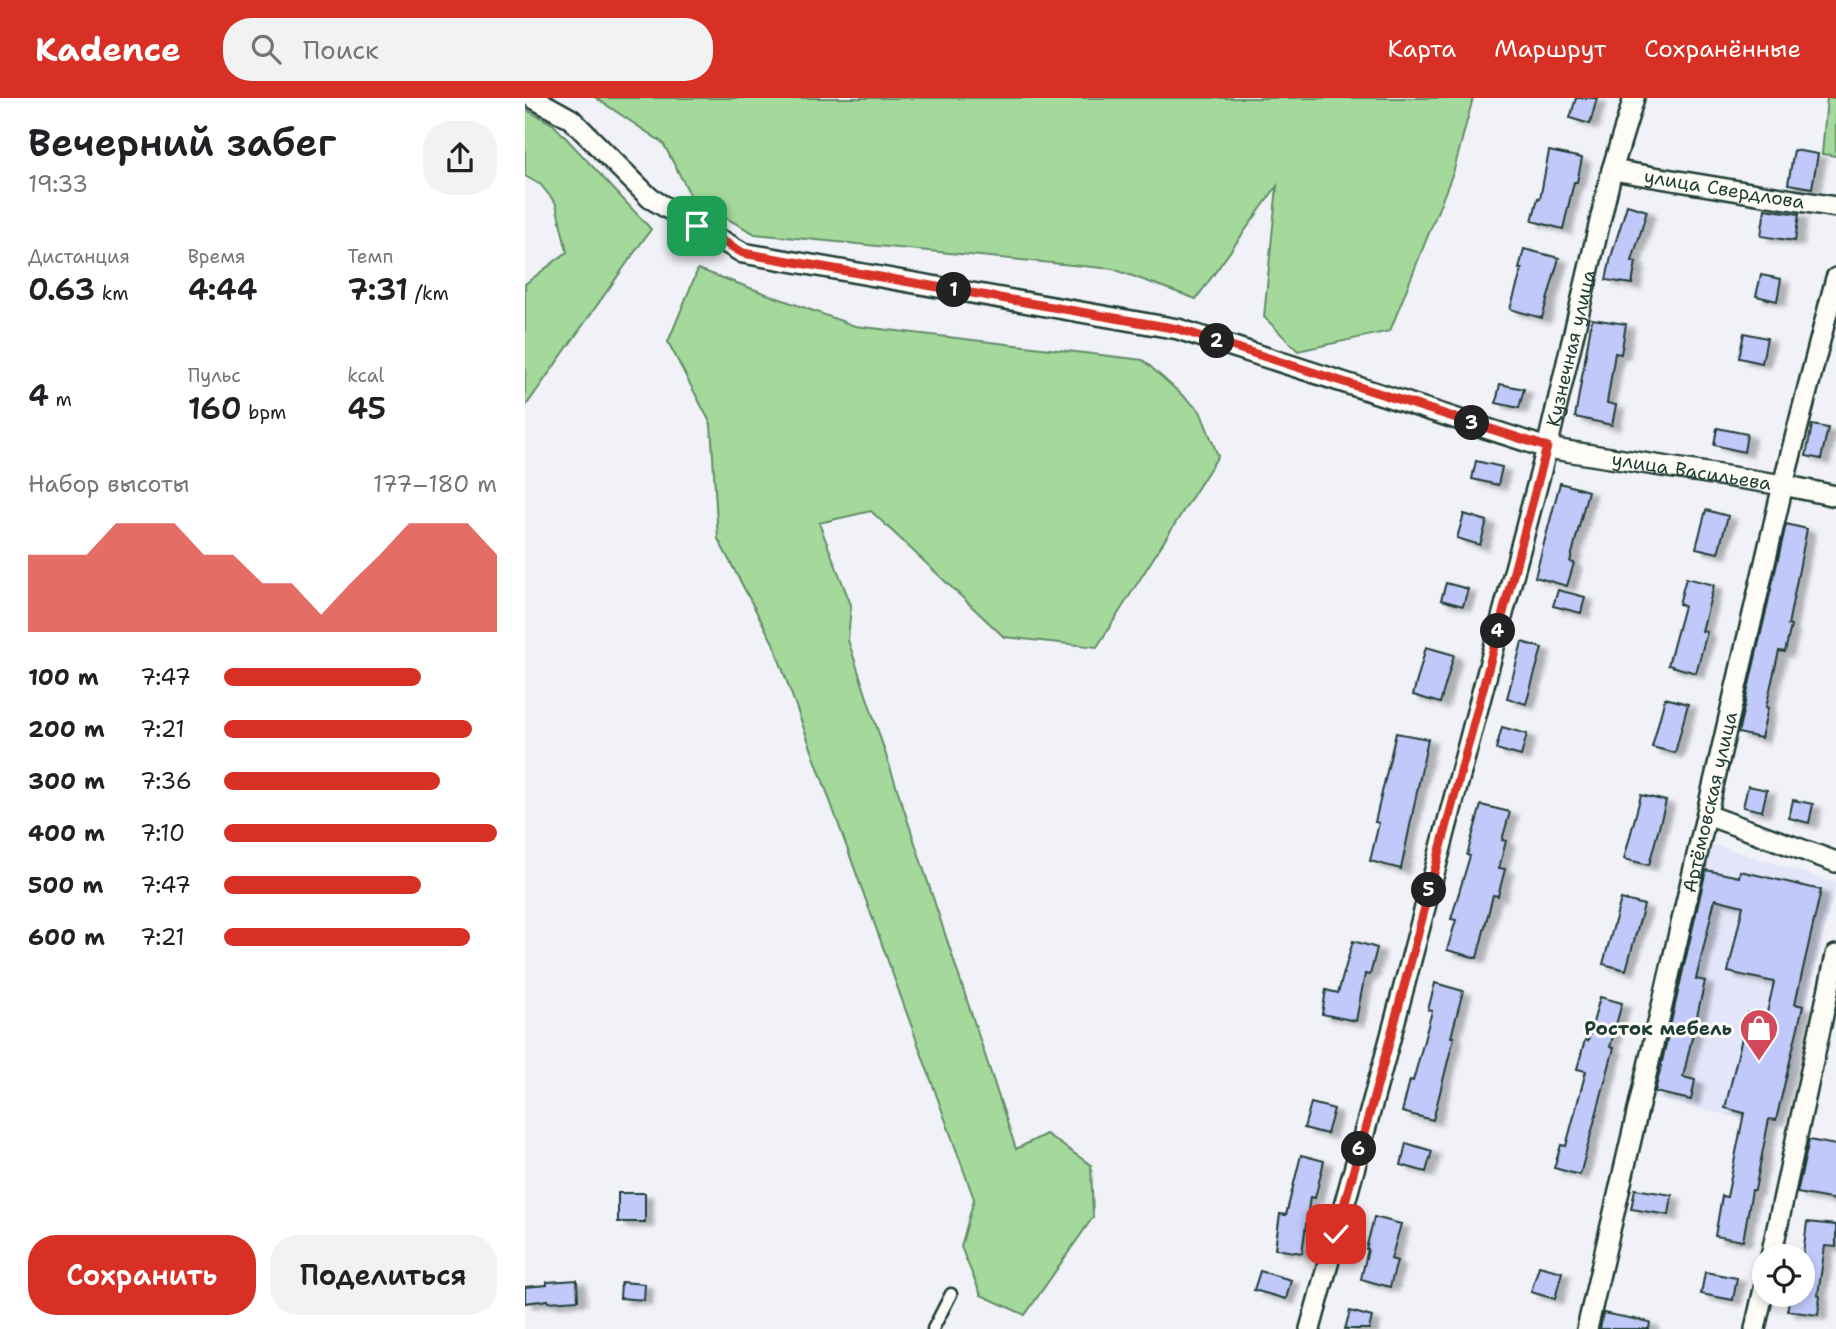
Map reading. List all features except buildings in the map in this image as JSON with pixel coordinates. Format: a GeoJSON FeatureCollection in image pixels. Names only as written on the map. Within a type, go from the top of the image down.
{"type":"FeatureCollection","features":[{"type":"Feature","properties":{"kind":"street","name":"улица Васильева"},"geometry":{"type":"LineString","coordinates":[[533,98],[571,119],[650,198],[743,253],[1178,329],[1547,447],[1836,496]]}},
{"type":"Feature","properties":{"kind":"street","name":"Кузнечная улица"},"geometry":{"type":"LineString","coordinates":[[1310,1329],[1547,447],[1612,170],[1634,98]]}},
{"type":"Feature","properties":{"kind":"street","name":"улица Свердлова"},"geometry":{"type":"LineString","coordinates":[[1612,170],[1836,207]]}},
{"type":"Feature","properties":{"kind":"street","name":"Артёмовская улица"},"geometry":{"type":"LineString","coordinates":[[1587,1329],[1783,485],[1836,278]]}},
{"type":"Feature","properties":{"kind":"street"},"geometry":{"type":"LineString","coordinates":[[1707,815],[1836,862]]}},
{"type":"Feature","properties":{"kind":"street"},"geometry":{"type":"LineString","coordinates":[[1774,1244],[1836,955]]}},
{"type":"Feature","properties":{"kind":"street"},"geometry":{"type":"LineString","coordinates":[[1755,1329],[1760,1307]]}},
{"type":"Feature","properties":{"kind":"lane"},"geometry":{"type":"LineString","coordinates":[[933,1329],[951,1294]]}},
{"type":"Feature","properties":{"kind":"shaded area"},"geometry":{"type":"Polygon","coordinates":[[[1707,842],[1836,883],[1778,1127],[1644,1096],[1707,842]]]}},
{"type":"Feature","properties":{"kind":"green space"},"geometry":{"type":"Polygon","coordinates":[[[596,98],[1473,98],[1454,170],[1390,331],[1298,351],[1264,317],[1277,186],[1196,299],[1113,269],[755,234],[693,200],[663,143],[596,98]]]}},
{"type":"Feature","properties":{"kind":"green space"},"geometry":{"type":"Polygon","coordinates":[[[1827,98],[1836,98],[1836,156],[1822,154],[1827,98]]]}},
{"type":"Feature","properties":{"kind":"green space"},"geometry":{"type":"Polygon","coordinates":[[[525,109],[553,124],[651,229],[525,407],[525,284],[567,252],[556,204],[541,185],[525,176],[525,109]]]}},
{"type":"Feature","properties":{"kind":"green space"},"geometry":{"type":"Polygon","coordinates":[[[698,269],[855,326],[1143,360],[1200,411],[1218,456],[1097,647],[1004,637],[871,511],[819,523],[851,605],[848,640],[1016,1149],[1046,1134],[1091,1165],[1093,1217],[1025,1315],[981,1295],[961,1247],[974,1199],[773,643],[718,539],[711,424],[668,342],[698,269]]]}},
{"type":"Feature","properties":{"kind":"place","name":"Росток мебель"},"geometry":{"type":"Point","coordinates":[1759,1062]}},
{"type":"Feature","properties":{"kind":"route"},"geometry":{"type":"LineString","coordinates":[[697,226],[743,253],[1178,329],[1547,447],[1336,1234]]}}]}
